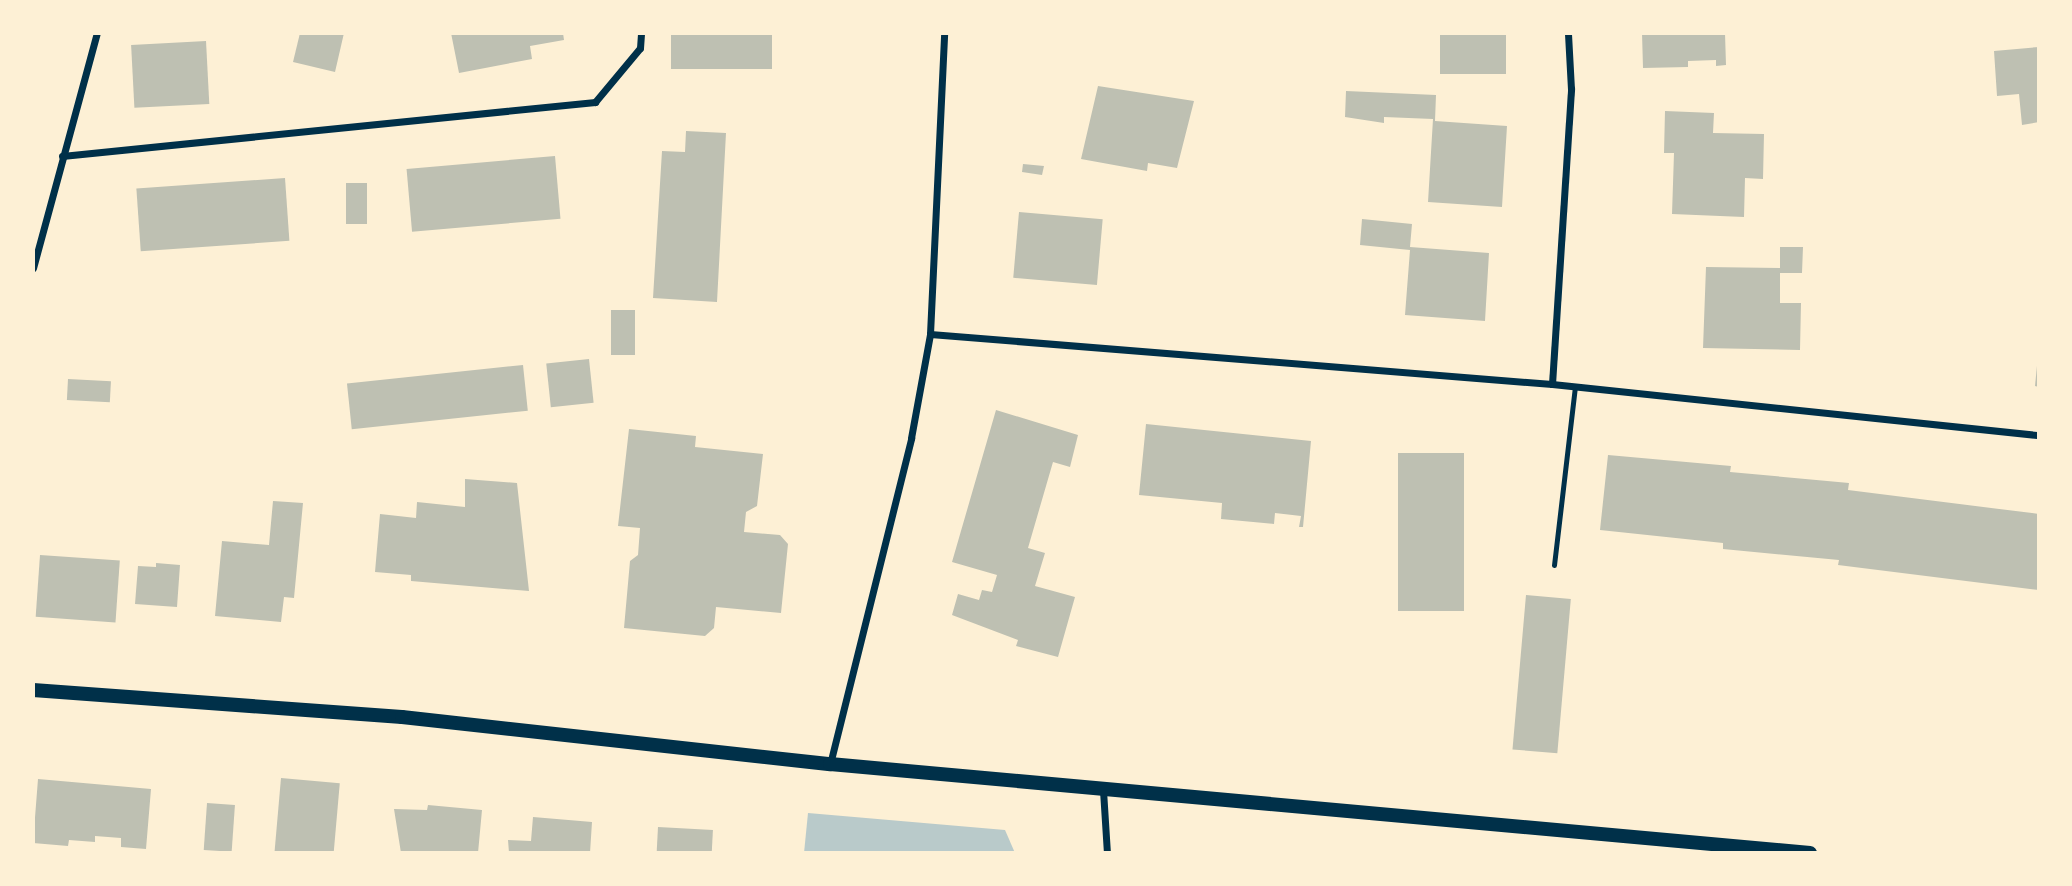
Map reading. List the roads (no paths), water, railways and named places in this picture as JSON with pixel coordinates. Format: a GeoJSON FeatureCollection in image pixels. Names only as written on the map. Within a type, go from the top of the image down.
{"type":"FeatureCollection","features":[{"type":"Feature","properties":{"kind":"main road"},"geometry":{"type":"LineString","coordinates":[[33,690],[402,717],[830,764],[1810,853]]}},
{"type":"Feature","properties":{"kind":"street"},"geometry":{"type":"LineString","coordinates":[[33,268],[97,33]]}},
{"type":"Feature","properties":{"kind":"street"},"geometry":{"type":"LineString","coordinates":[[62,156],[596,102],[640,48],[640,33]]}},
{"type":"Feature","properties":{"kind":"street"},"geometry":{"type":"LineString","coordinates":[[830,764],[911,438],[930,334],[944,33]]}},
{"type":"Feature","properties":{"kind":"street"},"geometry":{"type":"LineString","coordinates":[[1552,384],[1571,89],[1568,33]]}},
{"type":"Feature","properties":{"kind":"street"},"geometry":{"type":"LineString","coordinates":[[930,334],[1552,384],[2039,435]]}},
{"type":"Feature","properties":{"kind":"street"},"geometry":{"type":"LineString","coordinates":[[1103,790],[1107,853]]}},
{"type":"Feature","properties":{"kind":"lane"},"geometry":{"type":"LineString","coordinates":[[1555,565],[1575,387]]}}]}
